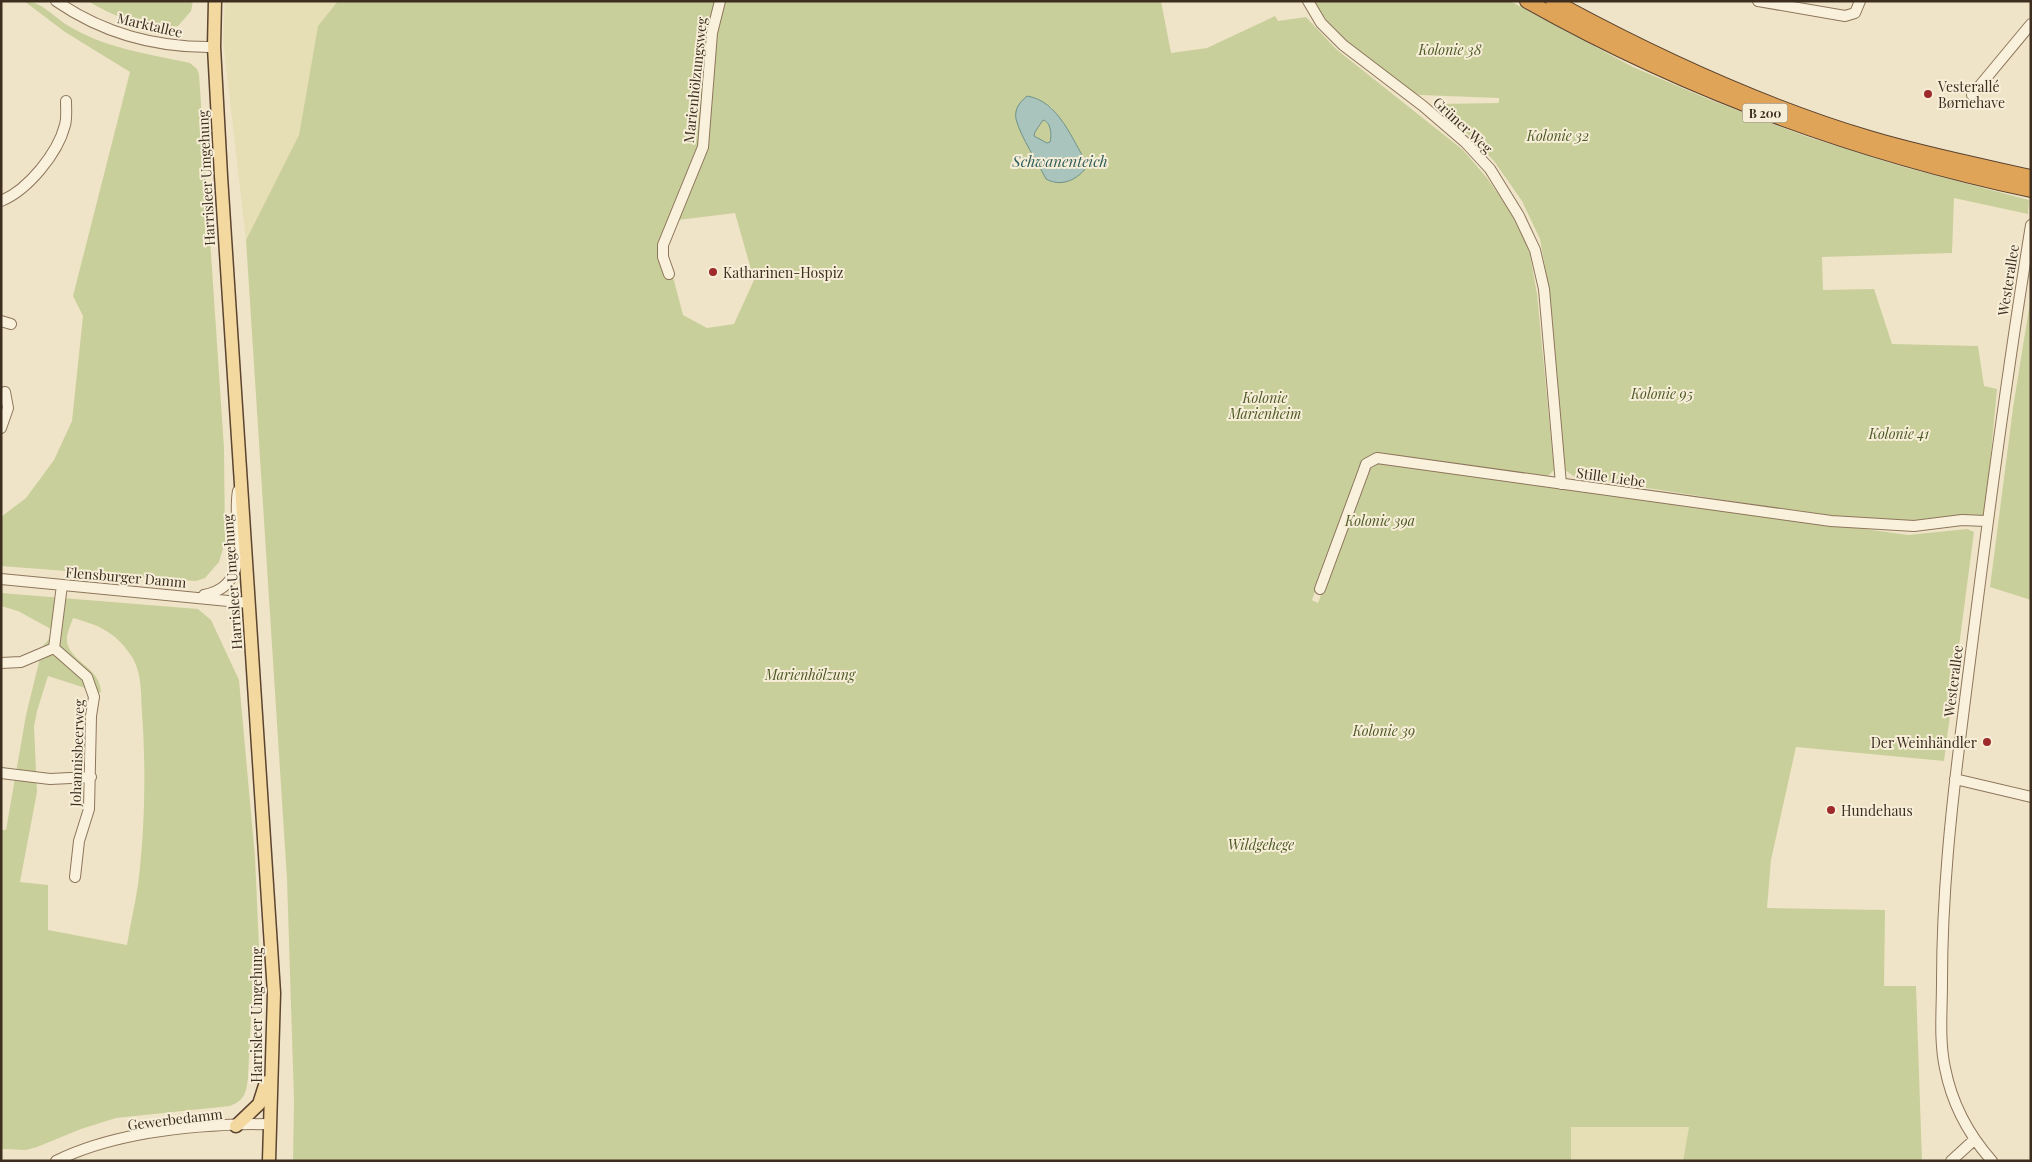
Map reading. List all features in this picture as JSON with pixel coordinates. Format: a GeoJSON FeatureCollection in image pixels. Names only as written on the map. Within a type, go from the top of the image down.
{"type":"FeatureCollection","features":[{"type":"Feature","properties":{"kind":"highway","name":"B 200"},"geometry":{"type":"LineString","coordinates":[[1527,1],[1660,70],[1764,113],[1869,149],[2022,179]]}},
{"type":"Feature","properties":{"kind":"highway","name":"B 200"},"geometry":{"type":"LineString","coordinates":[[1553,1],[1664,59],[1767,101],[1869,138],[2022,179],[2031,190]]}},
{"type":"Feature","properties":{"kind":"main road","name":"Harrisleer Umgehung"},"geometry":{"type":"LineString","coordinates":[[215,1],[214,47],[240,482],[274,993],[270,1070],[269,1161]]}},
{"type":"Feature","properties":{"kind":"main road"},"geometry":{"type":"LineString","coordinates":[[236,1126],[259,1104],[270,1070]]}},
{"type":"Feature","properties":{"kind":"street","name":"Marktallee"},"geometry":{"type":"LineString","coordinates":[[56,1],[92,22],[134,38],[178,47],[214,47]]}},
{"type":"Feature","properties":{"kind":"street","name":"Marienhölzungsweg"},"geometry":{"type":"LineString","coordinates":[[669,274],[663,257],[663,245],[703,147],[712,33],[720,1]]}},
{"type":"Feature","properties":{"kind":"street","name":"Grüner Weg"},"geometry":{"type":"LineString","coordinates":[[1308,1],[1321,23],[1343,45],[1423,106],[1466,143],[1490,169],[1519,216],[1535,250],[1544,289],[1561,484]]}},
{"type":"Feature","properties":{"kind":"street"},"geometry":{"type":"LineString","coordinates":[[1758,1],[1845,16],[1855,13],[1860,1]]}},
{"type":"Feature","properties":{"kind":"street"},"geometry":{"type":"LineString","coordinates":[[1972,95],[2031,24]]}},
{"type":"Feature","properties":{"kind":"street"},"geometry":{"type":"LineString","coordinates":[[1,201],[15,196],[45,166],[66,124],[66,101]]}},
{"type":"Feature","properties":{"kind":"street","name":"Westerallee"},"geometry":{"type":"LineString","coordinates":[[1992,1161],[1974,1140],[1959,1113],[1949,1087],[1942,1045],[1942,924],[1955,779],[1986,522],[2031,225]]}},
{"type":"Feature","properties":{"kind":"street"},"geometry":{"type":"LineString","coordinates":[[1,428],[8,408],[5,392]]}},
{"type":"Feature","properties":{"kind":"street","name":"Stille Liebe"},"geometry":{"type":"LineString","coordinates":[[1320,589],[1364,470],[1371,460],[1377,458],[1831,520],[1914,526],[1962,520],[1986,522]]}},
{"type":"Feature","properties":{"kind":"street"},"geometry":{"type":"LineString","coordinates":[[195,597],[214,593],[223,587],[237,566],[235,508],[240,482]]}},
{"type":"Feature","properties":{"kind":"street","name":"Flensburger Damm"},"geometry":{"type":"LineString","coordinates":[[1,579],[249,603]]}},
{"type":"Feature","properties":{"kind":"street"},"geometry":{"type":"LineString","coordinates":[[1,663],[21,662],[54,648],[62,585]]}},
{"type":"Feature","properties":{"kind":"street","name":"Johannisbeerweg"},"geometry":{"type":"LineString","coordinates":[[54,648],[82,671],[91,683],[94,697],[90,716],[91,777],[89,809],[79,841],[75,877]]}},
{"type":"Feature","properties":{"kind":"street"},"geometry":{"type":"LineString","coordinates":[[1,773],[50,779],[91,777]]}},
{"type":"Feature","properties":{"kind":"street"},"geometry":{"type":"LineString","coordinates":[[1955,779],[2031,797]]}},
{"type":"Feature","properties":{"kind":"street","name":"Gewerbedamm"},"geometry":{"type":"LineString","coordinates":[[56,1161],[83,1148],[152,1132],[270,1124]]}},
{"type":"Feature","properties":{"kind":"street"},"geometry":{"type":"LineString","coordinates":[[1951,1161],[1974,1140]]}},
{"type":"Feature","properties":{"kind":"shaded area"},"geometry":{"type":"Polygon","coordinates":[[[225,1],[338,1],[318,26],[299,135],[246,240],[223,40],[225,1]]]}},
{"type":"Feature","properties":{"kind":"shaded area"},"geometry":{"type":"Polygon","coordinates":[[[1571,1127],[1689,1127],[1683,1161],[1571,1161],[1571,1127]]]}},
{"type":"Feature","properties":{"kind":"green space"},"geometry":{"type":"Polygon","coordinates":[[[24,1],[36,3],[81,33],[111,45],[190,63],[197,69],[199,74],[224,448],[225,542],[219,562],[205,578],[196,581],[1,566],[1,517],[26,498],[54,460],[72,421],[83,316],[73,296],[130,72],[65,32],[24,1]]]}},
{"type":"Feature","properties":{"kind":"green space"},"geometry":{"type":"Polygon","coordinates":[[[88,1],[193,1],[191,11],[178,26],[167,27],[132,21],[88,1]]]}},
{"type":"Feature","properties":{"kind":"green space","name":"Marienhölzung"},"geometry":{"type":"Polygon","coordinates":[[[338,1],[1161,1],[1171,53],[1207,48],[1275,16],[1278,21],[1306,17],[1336,49],[1463,150],[1487,178],[1512,214],[1529,249],[1537,294],[1554,470],[1548,476],[1378,454],[1361,465],[1312,600],[1318,603],[1366,471],[1378,462],[1908,535],[1967,529],[1974,532],[1944,761],[1796,747],[1771,860],[1767,908],[1885,910],[1884,986],[1916,986],[1922,1161],[1683,1161],[1689,1127],[1571,1127],[1571,1161],[293,1161],[294,1100],[287,879],[246,240],[299,135],[318,26],[338,1]],[[1052,107],[1016,118],[1046,179],[1054,183],[1052,107]],[[735,213],[678,220],[666,250],[683,315],[707,328],[734,324],[754,280],[735,213]]]}},
{"type":"Feature","properties":{"kind":"green space"},"geometry":{"type":"Polygon","coordinates":[[[1313,1],[1510,1],[1633,67],[1708,99],[1805,136],[1900,166],[2029,200],[2028,214],[1954,198],[1952,253],[1822,257],[1823,290],[1874,289],[1892,344],[1978,346],[1984,386],[1997,389],[1985,518],[1913,523],[1828,516],[1575,477],[1565,470],[1550,295],[1540,239],[1522,201],[1494,161],[1470,136],[1432,106],[1438,104],[1499,103],[1499,98],[1420,95],[1410,91],[1335,32],[1313,1]]]}},
{"type":"Feature","properties":{"kind":"green space"},"geometry":{"type":"Polygon","coordinates":[[[1043,120],[1048,123],[1050,129],[1050,142],[1047,143],[1034,136],[1043,120]]]}},
{"type":"Feature","properties":{"kind":"green space"},"geometry":{"type":"Polygon","coordinates":[[[2031,296],[2031,600],[1990,587],[2013,408],[2031,296]]]}},
{"type":"Feature","properties":{"kind":"green space"},"geometry":{"type":"Polygon","coordinates":[[[1,593],[198,609],[211,620],[239,680],[255,857],[260,970],[250,969],[253,977],[248,1078],[244,1095],[235,1104],[116,1118],[26,1150],[1,1149],[1,830],[6,830],[26,715],[43,646],[49,639],[51,629],[18,611],[1,606],[1,593]],[[73,618],[67,641],[73,654],[96,677],[100,684],[101,693],[48,676],[34,727],[37,792],[20,882],[48,885],[48,930],[127,945],[138,885],[143,821],[144,756],[140,684],[135,663],[120,642],[107,631],[73,618]]]}},
{"type":"Feature","properties":{"kind":"water","name":"Schwanenteich"},"geometry":{"type":"Polygon","coordinates":[[[1027,96],[1038,99],[1056,113],[1064,123],[1088,165],[1070,181],[1058,183],[1046,179],[1025,142],[1018,126],[1016,115],[1020,103],[1027,96]],[[1043,120],[1034,136],[1047,143],[1050,142],[1051,132],[1046,121],[1043,120]]]}},
{"type":"Feature","properties":{"kind":"place","name":"Vesterallé Børnehave"},"geometry":{"type":"Point","coordinates":[1928,94]}},
{"type":"Feature","properties":{"kind":"place","name":"Katharinen-Hospiz"},"geometry":{"type":"Point","coordinates":[713,272]}},
{"type":"Feature","properties":{"kind":"place","name":"Der Weinhändler"},"geometry":{"type":"Point","coordinates":[1987,742]}},
{"type":"Feature","properties":{"kind":"place","name":"Hundehaus"},"geometry":{"type":"Point","coordinates":[1831,810]}},
{"type":"Feature","properties":{"kind":"park label","name":"Kolonie 38"},"geometry":{"type":"Point","coordinates":[1450,49]}},
{"type":"Feature","properties":{"kind":"park label","name":"Kolonie 32"},"geometry":{"type":"Point","coordinates":[1558,135]}},
{"type":"Feature","properties":{"kind":"park label","name":"Kolonie 95"},"geometry":{"type":"Point","coordinates":[1662,393]}},
{"type":"Feature","properties":{"kind":"park label","name":"Kolonie Marienheim"},"geometry":{"type":"Point","coordinates":[1265,406]}},
{"type":"Feature","properties":{"kind":"park label","name":"Kolonie 41"},"geometry":{"type":"Point","coordinates":[1899,433]}},
{"type":"Feature","properties":{"kind":"park label","name":"Kolonie 39a"},"geometry":{"type":"Point","coordinates":[1380,520]}},
{"type":"Feature","properties":{"kind":"park label","name":"Kolonie 39"},"geometry":{"type":"Point","coordinates":[1384,730]}},
{"type":"Feature","properties":{"kind":"park label","name":"Wildgehege"},"geometry":{"type":"Point","coordinates":[1261,844]}}]}
